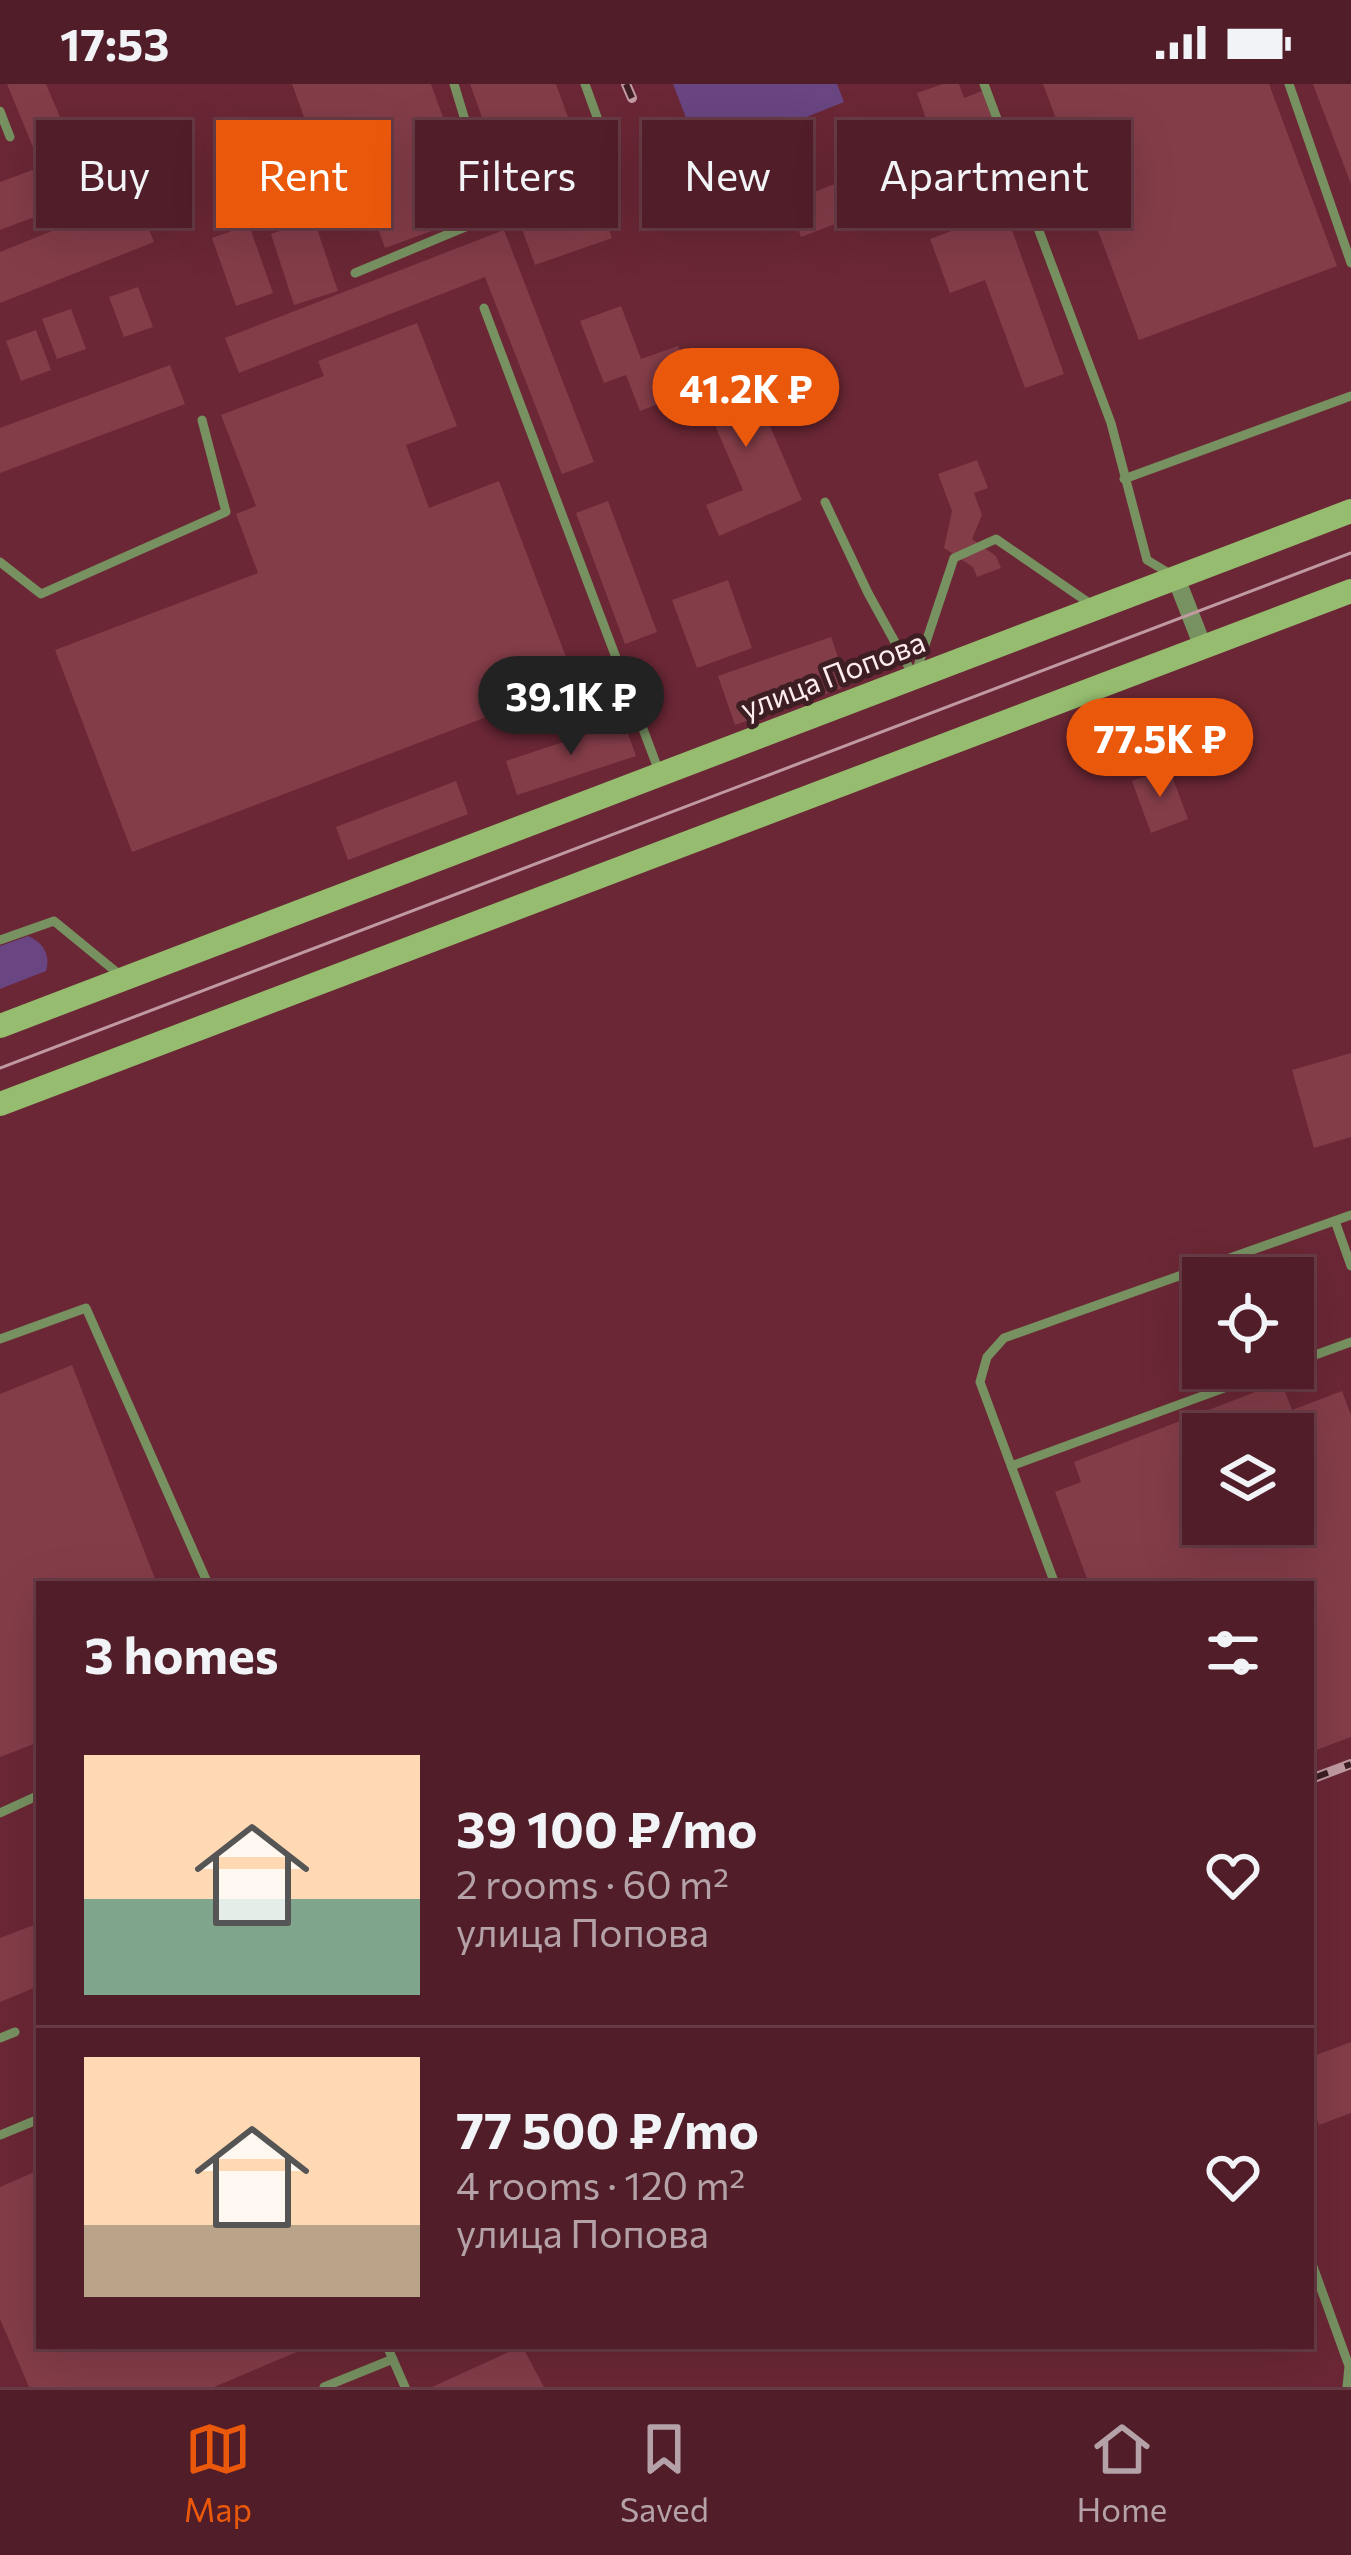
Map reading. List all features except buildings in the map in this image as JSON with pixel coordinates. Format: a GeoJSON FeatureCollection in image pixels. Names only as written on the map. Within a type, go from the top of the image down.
{"type":"FeatureCollection","features":[{"type":"Feature","properties":{"kind":"main road","name":"улица Попова"},"geometry":{"type":"LineString","coordinates":[[0,1026],[1351,511]]}},
{"type":"Feature","properties":{"kind":"main road"},"geometry":{"type":"LineString","coordinates":[[0,1105],[1351,591]]}},
{"type":"Feature","properties":{"kind":"street"},"geometry":{"type":"LineString","coordinates":[[1176,578],[1203,647]]}},
{"type":"Feature","properties":{"kind":"lane"},"geometry":{"type":"LineString","coordinates":[[355,273],[494,215],[454,84]]}},
{"type":"Feature","properties":{"kind":"lane"},"geometry":{"type":"LineString","coordinates":[[585,84],[598,120]]}},
{"type":"Feature","properties":{"kind":"lane"},"geometry":{"type":"LineString","coordinates":[[984,84],[1111,423],[1147,560],[1176,578]]}},
{"type":"Feature","properties":{"kind":"lane"},"geometry":{"type":"LineString","coordinates":[[1289,84],[1351,263]]}},
{"type":"Feature","properties":{"kind":"lane"},"geometry":{"type":"LineString","coordinates":[[0,111],[10,137]]}},
{"type":"Feature","properties":{"kind":"lane"},"geometry":{"type":"LineString","coordinates":[[484,308],[660,774]]}},
{"type":"Feature","properties":{"kind":"lane"},"geometry":{"type":"LineString","coordinates":[[1124,479],[1351,396]]}},
{"type":"Feature","properties":{"kind":"lane"},"geometry":{"type":"LineString","coordinates":[[0,562],[41,594],[226,512],[202,420]]}},
{"type":"Feature","properties":{"kind":"lane"},"geometry":{"type":"LineString","coordinates":[[825,502],[914,677]]}},
{"type":"Feature","properties":{"kind":"lane"},"geometry":{"type":"LineString","coordinates":[[914,677],[954,558],[996,539],[1096,608]]}},
{"type":"Feature","properties":{"kind":"lane"},"geometry":{"type":"LineString","coordinates":[[0,940],[54,921],[124,979]]}},
{"type":"Feature","properties":{"kind":"lane"},"geometry":{"type":"LineString","coordinates":[[1053,1581],[980,1382],[987,1357],[1004,1338],[1351,1215]]}},
{"type":"Feature","properties":{"kind":"lane"},"geometry":{"type":"LineString","coordinates":[[1335,1221],[1351,1266]]}},
{"type":"Feature","properties":{"kind":"lane"},"geometry":{"type":"LineString","coordinates":[[0,1339],[86,1308],[207,1581]]}},
{"type":"Feature","properties":{"kind":"lane"},"geometry":{"type":"LineString","coordinates":[[1314,1355],[1351,1342]]}},
{"type":"Feature","properties":{"kind":"lane"},"geometry":{"type":"LineString","coordinates":[[1011,1466],[1222,1389]]}},
{"type":"Feature","properties":{"kind":"lane"},"geometry":{"type":"LineString","coordinates":[[0,1813],[36,1796]]}},
{"type":"Feature","properties":{"kind":"lane"},"geometry":{"type":"LineString","coordinates":[[0,2038],[15,2032]]}},
{"type":"Feature","properties":{"kind":"lane"},"geometry":{"type":"LineString","coordinates":[[0,2135],[36,2120]]}},
{"type":"Feature","properties":{"kind":"lane"},"geometry":{"type":"LineString","coordinates":[[1314,2268],[1349,2366],[1346,2387]]}},
{"type":"Feature","properties":{"kind":"lane"},"geometry":{"type":"LineString","coordinates":[[388,2349],[405,2387]]}},
{"type":"Feature","properties":{"kind":"lane"},"geometry":{"type":"LineString","coordinates":[[324,2387],[393,2359]]}},
{"type":"Feature","properties":{"kind":"shaded area"},"geometry":{"type":"Polygon","coordinates":[[[673,84],[837,84],[844,102],[799,120],[687,120],[673,84]]]}},
{"type":"Feature","properties":{"kind":"shaded area"},"geometry":{"type":"Polygon","coordinates":[[[28,936],[44,950],[46,971],[0,989],[0,946],[28,936]]]}},
{"type":"Feature","properties":{"kind":"tram line"},"geometry":{"type":"LineString","coordinates":[[0,1068],[1351,553]]}},
{"type":"Feature","properties":{"kind":"railway"},"geometry":{"type":"LineString","coordinates":[[626,84],[632,98]]}},
{"type":"Feature","properties":{"kind":"railway"},"geometry":{"type":"LineString","coordinates":[[1314,1778],[1351,1764]]}}]}
